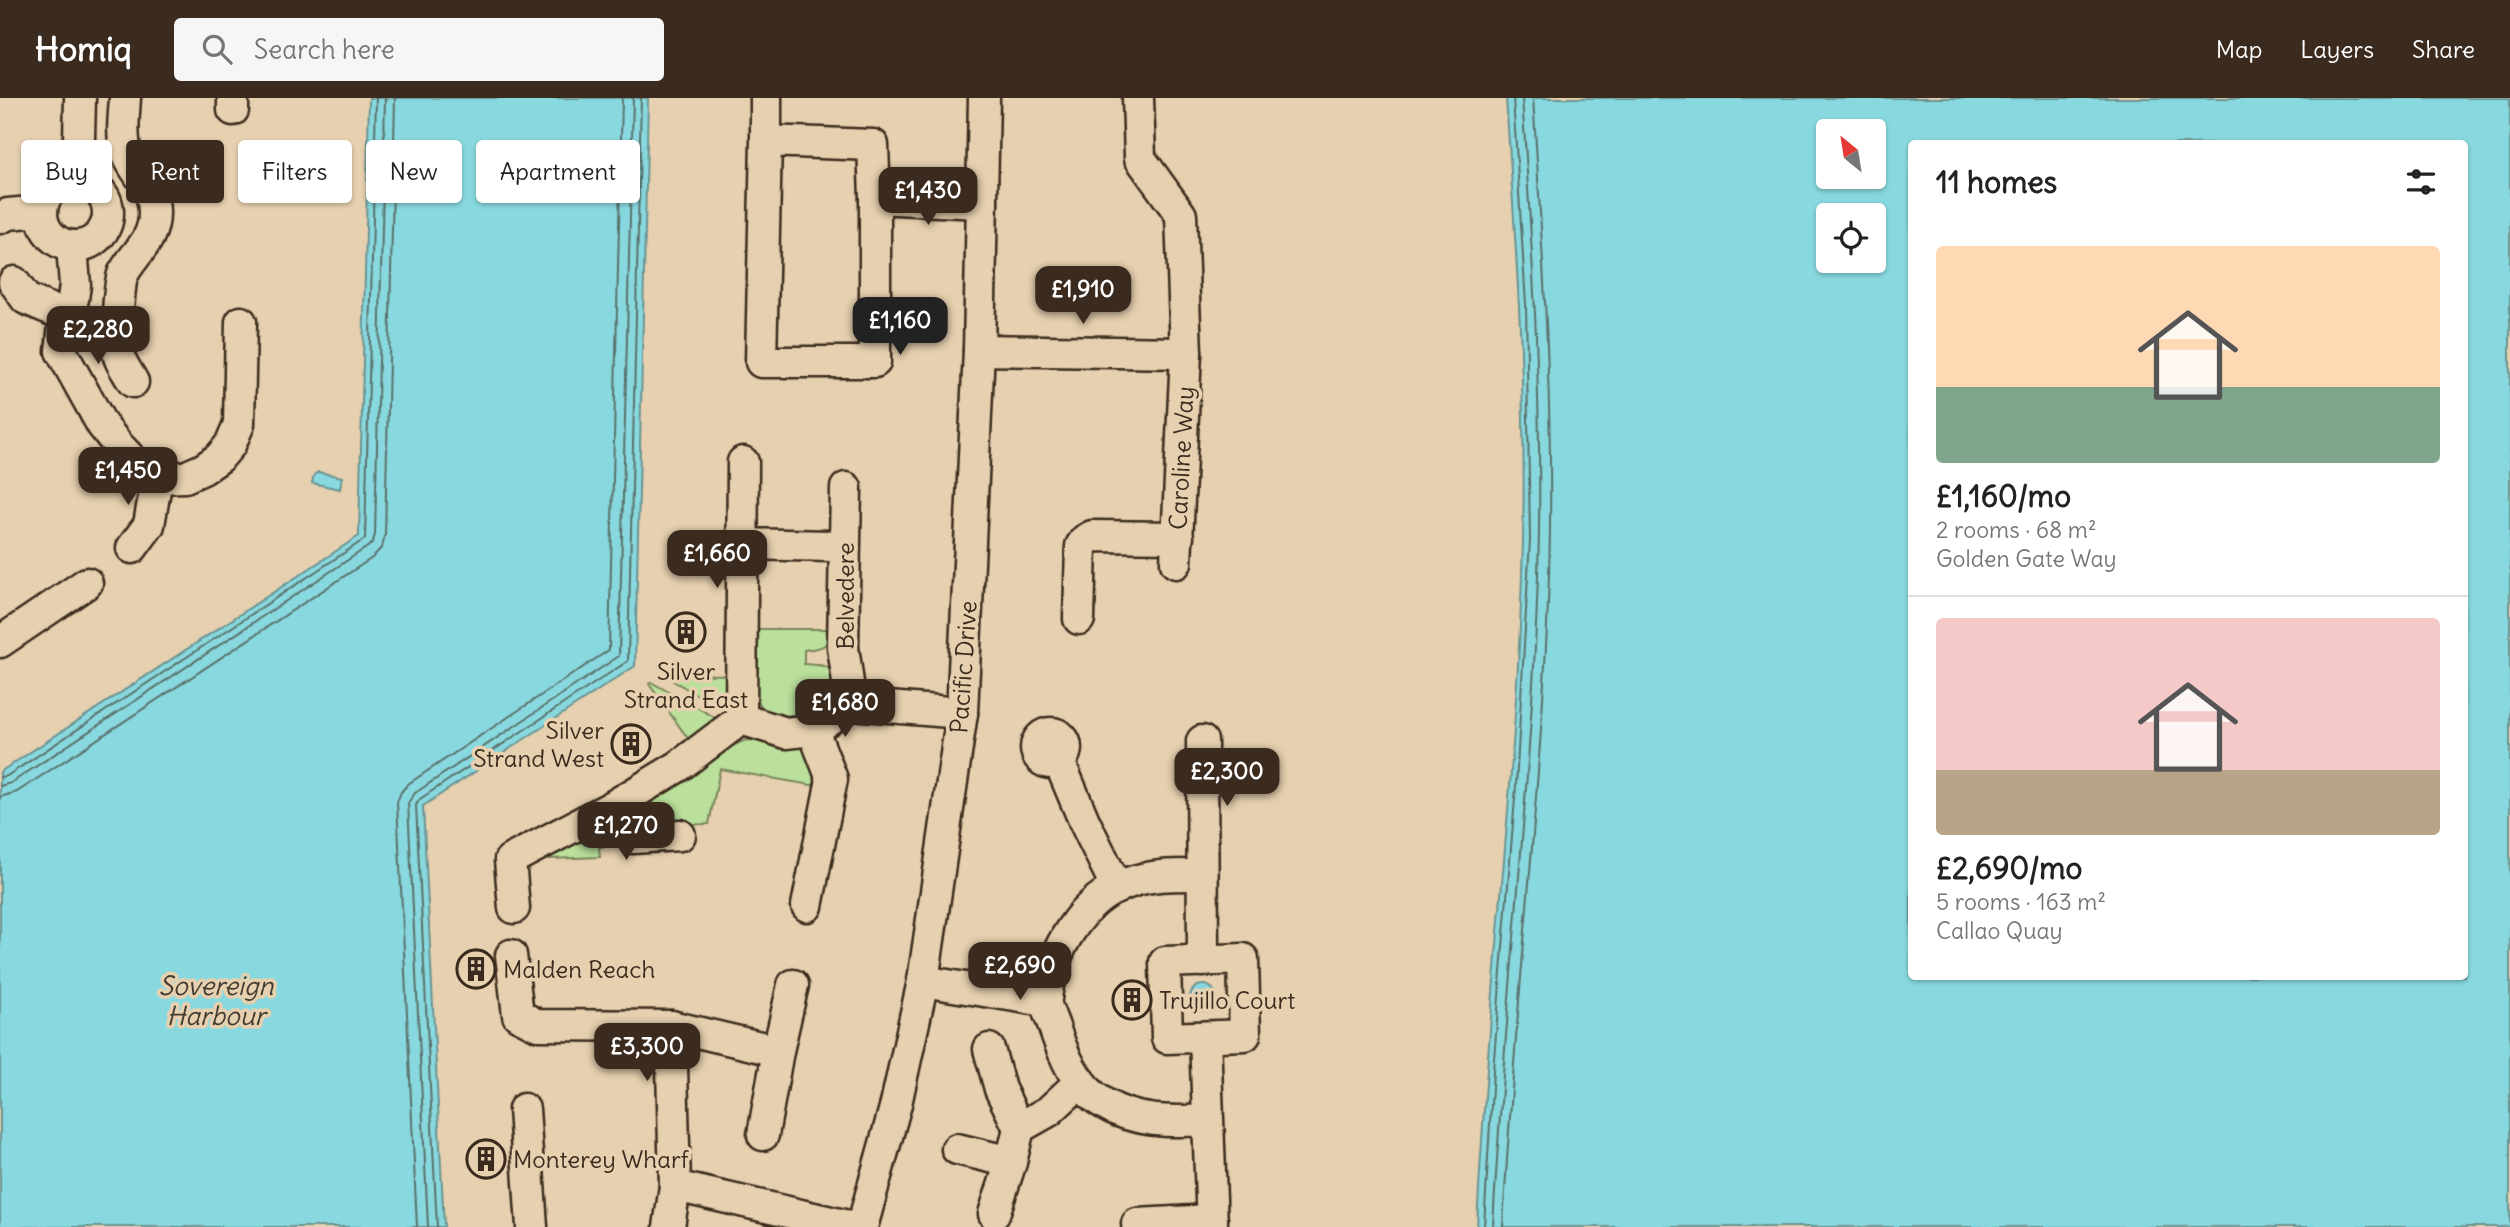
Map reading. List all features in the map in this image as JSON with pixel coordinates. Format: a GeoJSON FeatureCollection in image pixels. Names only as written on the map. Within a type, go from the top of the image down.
{"type":"FeatureCollection","features":[{"type":"Feature","properties":{"kind":"street"},"geometry":{"type":"LineString","coordinates":[[79,140],[80,98]]}},
{"type":"Feature","properties":{"kind":"street"},"geometry":{"type":"LineString","coordinates":[[125,98],[125,148],[147,184],[159,216],[142,251],[121,276],[117,348],[133,382]]}},
{"type":"Feature","properties":{"kind":"street"},"geometry":{"type":"LineString","coordinates":[[766,98],[761,362],[875,362],[873,145],[766,141]]}},
{"type":"Feature","properties":{"kind":"street","name":"Pacific Drive"},"geometry":{"type":"LineString","coordinates":[[862,1227],[896,1104],[922,981],[962,713],[979,350],[984,98]]}},
{"type":"Feature","properties":{"kind":"street","name":"Caroline Way"},"geometry":{"type":"LineString","coordinates":[[1079,619],[1081,546],[1085,540],[1092,536],[1177,550],[1186,353],[1181,215],[1140,158],[1139,98]]}},
{"type":"Feature","properties":{"kind":"street"},"geometry":{"type":"LineString","coordinates":[[875,198],[982,203]]}},
{"type":"Feature","properties":{"kind":"street"},"geometry":{"type":"LineString","coordinates":[[44,203],[42,211],[45,225],[51,235],[72,246],[89,243],[98,236],[106,225],[106,203]]}},
{"type":"Feature","properties":{"kind":"street"},"geometry":{"type":"LineString","coordinates":[[0,218],[8,214],[42,211]]}},
{"type":"Feature","properties":{"kind":"street"},"geometry":{"type":"LineString","coordinates":[[108,214],[159,216]]}},
{"type":"Feature","properties":{"kind":"street"},"geometry":{"type":"LineString","coordinates":[[72,246],[75,285],[61,339],[61,351],[102,425],[135,463],[171,478],[204,469],[219,458],[230,444],[239,424],[241,322]]}},
{"type":"Feature","properties":{"kind":"street"},"geometry":{"type":"LineString","coordinates":[[14,282],[26,299],[67,316]]}},
{"type":"Feature","properties":{"kind":"street","name":"Caroline Way"},"geometry":{"type":"LineString","coordinates":[[979,350],[1186,353]]}},
{"type":"Feature","properties":{"kind":"street"},"geometry":{"type":"LineString","coordinates":[[741,719],[743,462]]}},
{"type":"Feature","properties":{"kind":"street"},"geometry":{"type":"LineString","coordinates":[[132,548],[149,526],[171,478]]}},
{"type":"Feature","properties":{"kind":"street","name":"Belvedere"},"geometry":{"type":"LineString","coordinates":[[846,488],[843,647],[851,704]]}},
{"type":"Feature","properties":{"kind":"street"},"geometry":{"type":"LineString","coordinates":[[743,544],[831,546]]}},
{"type":"Feature","properties":{"kind":"street"},"geometry":{"type":"LineString","coordinates":[[0,642],[87,583]]}},
{"type":"Feature","properties":{"kind":"street"},"geometry":{"type":"LineString","coordinates":[[741,719],[786,733],[813,730],[851,704],[962,713]]}},
{"type":"Feature","properties":{"kind":"street"},"geometry":{"type":"LineString","coordinates":[[514,908],[510,860],[613,806],[679,766],[741,719]]}},
{"type":"Feature","properties":{"kind":"street"},"geometry":{"type":"LineString","coordinates":[[807,906],[832,779],[813,730]]}},
{"type":"Feature","properties":{"kind":"street"},"geometry":{"type":"LineString","coordinates":[[1202,741],[1203,961]]}},
{"type":"Feature","properties":{"kind":"street"},"geometry":{"type":"LineString","coordinates":[[1059,761],[1085,823],[1117,888]]}},
{"type":"Feature","properties":{"kind":"street"},"geometry":{"type":"LineString","coordinates":[[613,806],[633,838],[680,835]]}},
{"type":"Feature","properties":{"kind":"street"},"geometry":{"type":"LineString","coordinates":[[1202,875],[1156,876],[1117,888],[1100,898],[1076,922],[1057,953],[1045,1001],[1067,1061],[1080,1082],[1103,1103],[1132,1116],[1168,1122],[1207,1120]]}},
{"type":"Feature","properties":{"kind":"street"},"geometry":{"type":"LineString","coordinates":[[511,955],[518,1015],[538,1025],[671,1026],[778,1051]]}},
{"type":"Feature","properties":{"kind":"street"},"geometry":{"type":"LineString","coordinates":[[1243,960],[1245,1035],[1167,1038],[1165,962],[1203,961],[1243,960]]}},
{"type":"Feature","properties":{"kind":"street"},"geometry":{"type":"LineString","coordinates":[[922,981],[1045,1001]]}},
{"type":"Feature","properties":{"kind":"street"},"geometry":{"type":"LineString","coordinates":[[763,1135],[793,985]]}},
{"type":"Feature","properties":{"kind":"street"},"geometry":{"type":"LineString","coordinates":[[669,1227],[675,1185],[671,1026]]}},
{"type":"Feature","properties":{"kind":"street"},"geometry":{"type":"LineString","coordinates":[[1136,1224],[1212,1224],[1205,1037]]}},
{"type":"Feature","properties":{"kind":"street"},"geometry":{"type":"LineString","coordinates":[[989,1049],[1000,1089],[1018,1128],[1011,1162],[994,1213]]}},
{"type":"Feature","properties":{"kind":"street"},"geometry":{"type":"LineString","coordinates":[[1018,1128],[1049,1111],[1080,1082]]}},
{"type":"Feature","properties":{"kind":"street"},"geometry":{"type":"LineString","coordinates":[[524,1109],[532,1227]]}},
{"type":"Feature","properties":{"kind":"street"},"geometry":{"type":"LineString","coordinates":[[957,1149],[1011,1162]]}},
{"type":"Feature","properties":{"kind":"street"},"geometry":{"type":"LineString","coordinates":[[675,1185],[853,1227]]}},
{"type":"Feature","properties":{"kind":"green space"},"geometry":{"type":"Polygon","coordinates":[[[757,629],[832,629],[823,646],[804,650],[804,664],[827,667],[833,674],[837,687],[833,688],[829,700],[810,711],[796,715],[774,714],[762,707],[757,693],[754,693],[757,629]]]}},
{"type":"Feature","properties":{"kind":"green space"},"geometry":{"type":"Polygon","coordinates":[[[661,674],[732,675],[728,699],[719,707],[661,674]]]}},
{"type":"Feature","properties":{"kind":"green space"},"geometry":{"type":"Polygon","coordinates":[[[651,682],[714,717],[713,725],[692,744],[649,684],[651,682]]]}},
{"type":"Feature","properties":{"kind":"green space"},"geometry":{"type":"Polygon","coordinates":[[[746,740],[801,745],[809,751],[822,787],[720,769],[709,824],[640,825],[632,810],[732,746],[746,740]]]}},
{"type":"Feature","properties":{"kind":"green space"},"geometry":{"type":"Polygon","coordinates":[[[598,825],[608,827],[618,837],[618,846],[599,847],[600,857],[524,860],[598,825]]]}},
{"type":"Feature","properties":{"kind":"water","name":"Sovereign Harbour"},"geometry":{"type":"Polygon","coordinates":[[[369,98],[648,98],[635,666],[423,806],[444,1227],[0,1227],[0,772],[359,536],[367,203],[462,203],[462,140],[368,140],[369,98]]]}},
{"type":"Feature","properties":{"kind":"water"},"geometry":{"type":"Polygon","coordinates":[[[1506,98],[2510,98],[2510,1227],[1477,1227],[1518,657],[1524,456],[1506,98]]]}},
{"type":"Feature","properties":{"kind":"water"},"geometry":{"type":"Polygon","coordinates":[[[318,472],[342,477],[340,489],[312,483],[318,472]]]}},
{"type":"Feature","properties":{"kind":"water","name":"Trujillo Court"},"geometry":{"type":"Polygon","coordinates":[[[1203,985],[1212,989],[1216,998],[1212,1007],[1203,1011],[1194,1007],[1190,998],[1194,989],[1203,985]]]}},
{"type":"Feature","properties":{"kind":"place","name":"Silver Strand East"},"geometry":{"type":"Point","coordinates":[686,632]}},
{"type":"Feature","properties":{"kind":"place","name":"Silver Strand West"},"geometry":{"type":"Point","coordinates":[631,744]}},
{"type":"Feature","properties":{"kind":"place","name":"Malden Reach"},"geometry":{"type":"Point","coordinates":[476,969]}},
{"type":"Feature","properties":{"kind":"place","name":"Trujillo Court"},"geometry":{"type":"Point","coordinates":[1132,1000]}},
{"type":"Feature","properties":{"kind":"place","name":"Monterey Wharf"},"geometry":{"type":"Point","coordinates":[486,1159]}}]}
